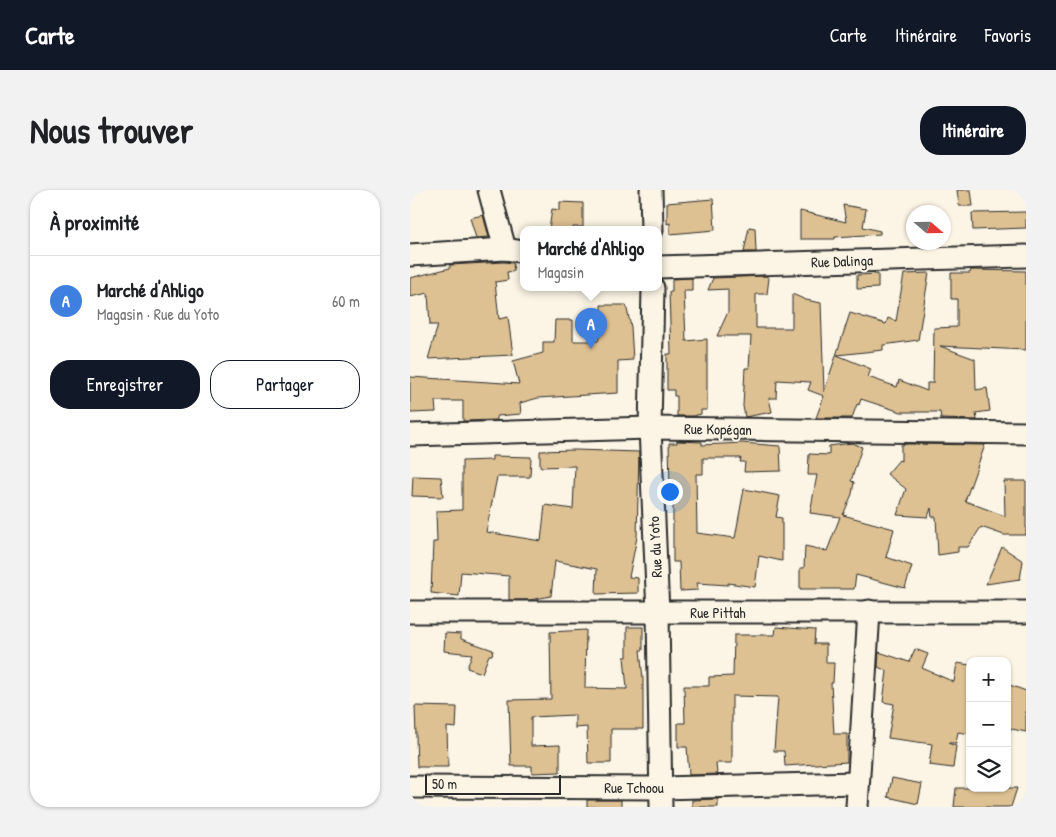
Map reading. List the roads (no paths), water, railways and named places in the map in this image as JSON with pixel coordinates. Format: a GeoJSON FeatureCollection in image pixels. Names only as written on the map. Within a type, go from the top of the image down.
{"type":"FeatureCollection","features":[{"type":"Feature","properties":{"kind":"street"},"geometry":{"type":"LineString","coordinates":[[410,255],[514,251],[489,190]]}},
{"type":"Feature","properties":{"kind":"street"},"geometry":{"type":"LineString","coordinates":[[651,190],[652,226]]}},
{"type":"Feature","properties":{"kind":"street","name":"Rue Dalinga"},"geometry":{"type":"LineString","coordinates":[[662,267],[1026,256]]}},
{"type":"Feature","properties":{"kind":"street","name":"Rue du Yoto"},"geometry":{"type":"LineString","coordinates":[[653,291],[650,428],[658,613],[661,797]]}},
{"type":"Feature","properties":{"kind":"street","name":"Rue Kopégan"},"geometry":{"type":"LineString","coordinates":[[410,435],[650,428],[1026,433]]}},
{"type":"Feature","properties":{"kind":"street"},"geometry":{"type":"LineString","coordinates":[[857,807],[868,611]]}},
{"type":"Feature","properties":{"kind":"street","name":"Rue Pittah"},"geometry":{"type":"LineString","coordinates":[[410,612],[1026,612]]}},
{"type":"Feature","properties":{"kind":"street","name":"Rue Tchoou"},"geometry":{"type":"LineString","coordinates":[[410,787],[661,797],[858,783]]}},
{"type":"Feature","properties":{"kind":"place","name":"Marché d'Ahligo"},"geometry":{"type":"Point","coordinates":[591,349]}}]}
